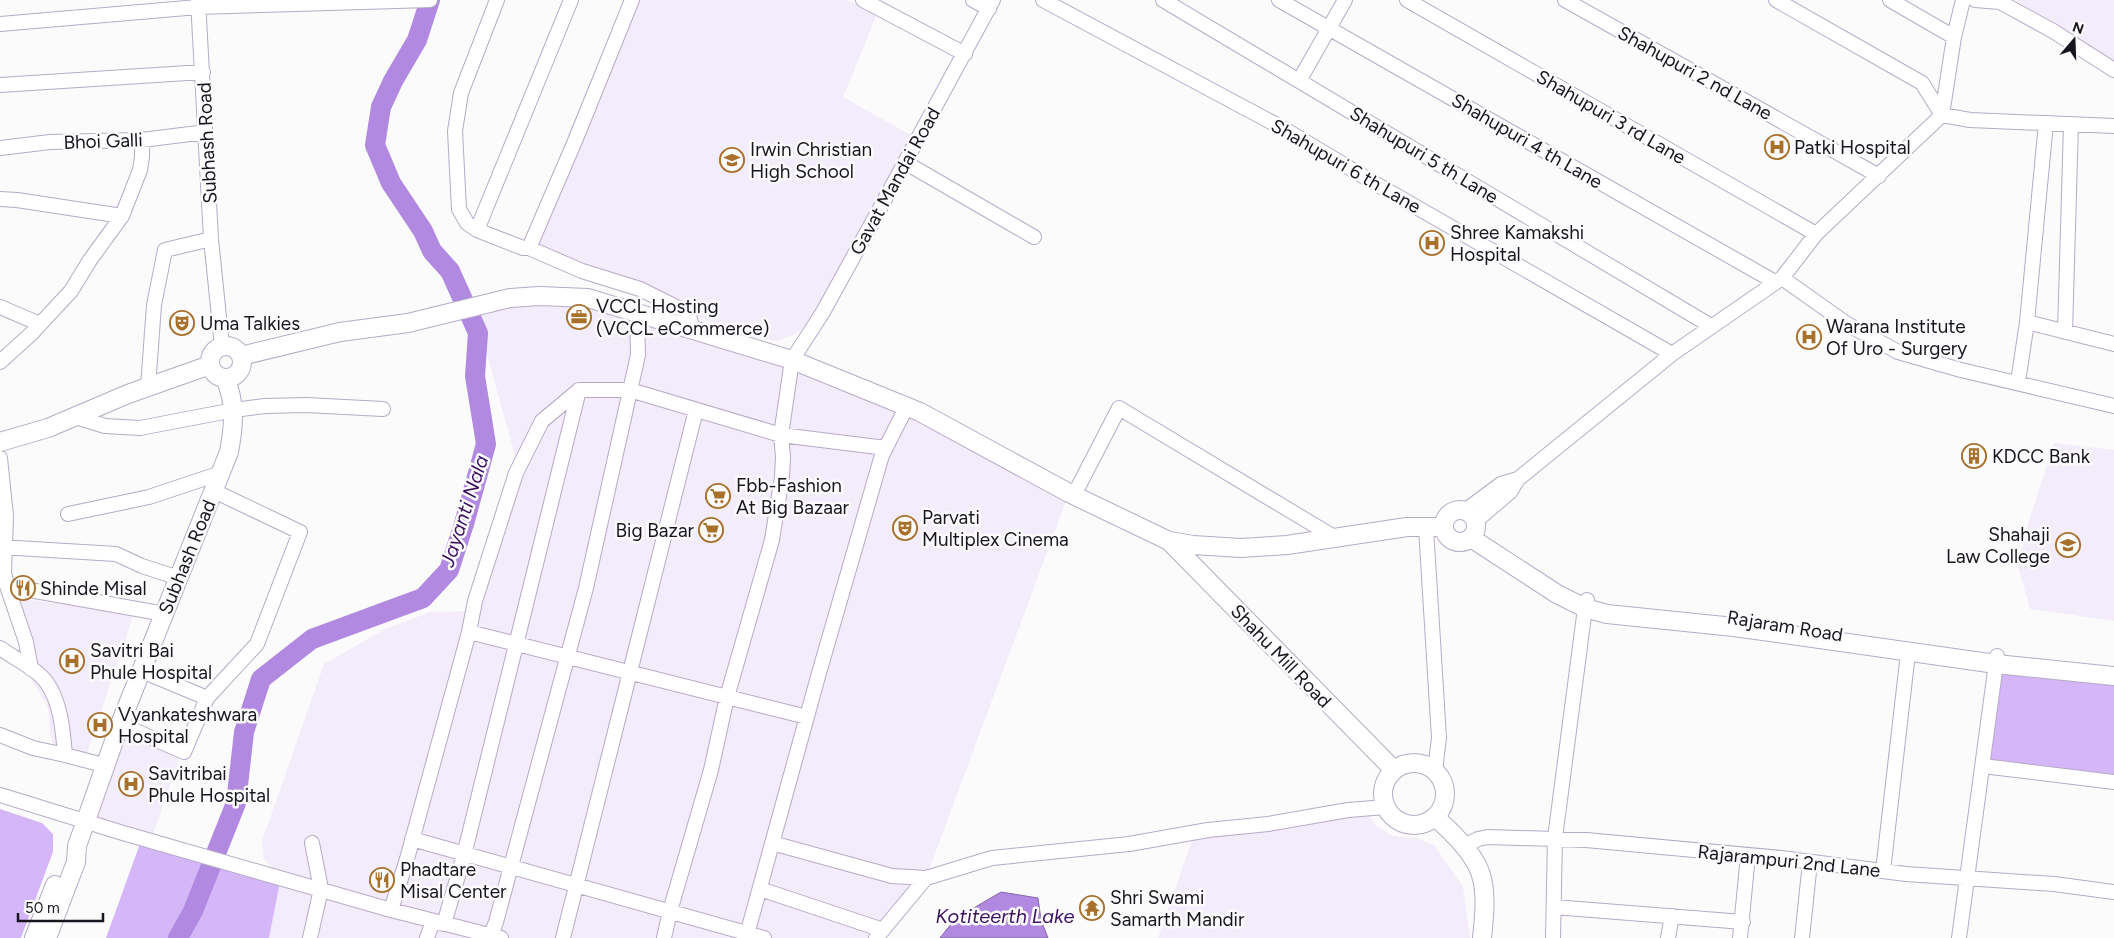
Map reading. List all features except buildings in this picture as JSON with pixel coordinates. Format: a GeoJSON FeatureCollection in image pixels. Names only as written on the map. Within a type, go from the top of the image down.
{"type":"FeatureCollection","features":[{"type":"Feature","properties":{"kind":"main road"},"geometry":{"type":"LineString","coordinates":[[241,356],[363,327],[393,326],[510,298],[539,296],[588,298],[792,360],[906,406],[1074,495],[1169,541],[1241,548],[1287,545],[1407,527],[1435,527],[1456,542],[1467,541],[1473,524],[1461,509],[1450,512],[1435,527]]}},
{"type":"Feature","properties":{"kind":"main road"},"geometry":{"type":"LineString","coordinates":[[222,346],[234,348],[241,356],[239,372],[225,378],[215,374],[210,365],[211,354],[222,346]]}},
{"type":"Feature","properties":{"kind":"main road"},"geometry":{"type":"LineString","coordinates":[[0,442],[48,428],[148,387],[210,365]]}},
{"type":"Feature","properties":{"kind":"main road","name":"Subhash Road"},"geometry":{"type":"LineString","coordinates":[[47,938],[76,862],[77,846],[107,766],[120,724],[229,452],[234,410],[231,391],[225,378]]}},
{"type":"Feature","properties":{"kind":"main road","name":"Rajaram Road"},"geometry":{"type":"LineString","coordinates":[[1473,524],[1526,564],[1586,604],[1747,619],[1996,660],[2114,669]]}},
{"type":"Feature","properties":{"kind":"main road","name":"Shahu Mill Road"},"geometry":{"type":"LineString","coordinates":[[1169,541],[1394,770]]}},
{"type":"Feature","properties":{"kind":"main road"},"geometry":{"type":"LineString","coordinates":[[1586,604],[1607,614],[1734,627],[1908,653],[1996,660],[2114,676]]}},
{"type":"Feature","properties":{"kind":"main road"},"geometry":{"type":"LineString","coordinates":[[1413,763],[1424,764],[1435,770],[1444,786],[1445,797],[1443,807],[1435,817],[1420,825],[1409,825],[1400,822],[1392,816],[1386,807],[1383,797],[1387,778],[1394,770],[1403,765],[1413,763]]}},
{"type":"Feature","properties":{"kind":"main road"},"geometry":{"type":"LineString","coordinates":[[1435,817],[1465,846],[1481,875],[1485,910],[1482,938]]}},
{"type":"Feature","properties":{"kind":"main road","name":"Subhash Road"},"geometry":{"type":"LineString","coordinates":[[34,938],[65,858],[77,846]]}},
{"type":"Feature","properties":{"kind":"street"},"geometry":{"type":"LineString","coordinates":[[0,24],[198,3],[430,0]]}},
{"type":"Feature","properties":{"kind":"street"},"geometry":{"type":"LineString","coordinates":[[497,0],[460,93],[455,131],[459,209],[462,217],[477,230],[523,248],[529,248],[582,271],[648,293],[688,313],[694,329]]}},
{"type":"Feature","properties":{"kind":"street"},"geometry":{"type":"LineString","coordinates":[[477,230],[571,0]]}},
{"type":"Feature","properties":{"kind":"street"},"geometry":{"type":"LineString","coordinates":[[529,248],[632,0]]}},
{"type":"Feature","properties":{"kind":"street"},"geometry":{"type":"LineString","coordinates":[[863,0],[965,54]]}},
{"type":"Feature","properties":{"kind":"street"},"geometry":{"type":"LineString","coordinates":[[973,0],[991,4]]}},
{"type":"Feature","properties":{"kind":"street","name":"Shahupuri 6 th Lane"},"geometry":{"type":"LineString","coordinates":[[1043,0],[1286,130],[1672,354]]}},
{"type":"Feature","properties":{"kind":"street","name":"Shahupuri 5 th Lane"},"geometry":{"type":"LineString","coordinates":[[1163,0],[1711,326]]}},
{"type":"Feature","properties":{"kind":"street","name":"Shahupuri 4 th Lane"},"geometry":{"type":"LineString","coordinates":[[1279,0],[1779,280],[1847,324],[1898,352],[1961,370],[2114,406]]}},
{"type":"Feature","properties":{"kind":"street"},"geometry":{"type":"LineString","coordinates":[[1299,81],[1345,0]]}},
{"type":"Feature","properties":{"kind":"street","name":"Shahupuri 3 rd Lane"},"geometry":{"type":"LineString","coordinates":[[1407,0],[1816,234]]}},
{"type":"Feature","properties":{"kind":"street","name":"Shahupuri 2 nd Lane"},"geometry":{"type":"LineString","coordinates":[[1565,0],[1878,176]]}},
{"type":"Feature","properties":{"kind":"street"},"geometry":{"type":"LineString","coordinates":[[1776,0],[1922,83],[1942,115],[1970,120],[2114,126]]}},
{"type":"Feature","properties":{"kind":"street"},"geometry":{"type":"LineString","coordinates":[[1890,0],[1954,37]]}},
{"type":"Feature","properties":{"kind":"street"},"geometry":{"type":"LineString","coordinates":[[1473,524],[1501,484],[1518,479],[1672,354],[1779,280],[1816,234],[1942,115],[1954,37],[1963,0]]}},
{"type":"Feature","properties":{"kind":"street"},"geometry":{"type":"LineString","coordinates":[[1975,0],[2000,2],[2053,31],[2114,70]]}},
{"type":"Feature","properties":{"kind":"street","name":"Subhash Road"},"geometry":{"type":"LineString","coordinates":[[198,3],[211,239],[222,346]]}},
{"type":"Feature","properties":{"kind":"street","name":"Gavat Mandai Road"},"geometry":{"type":"LineString","coordinates":[[792,360],[823,312],[906,163],[991,4]]}},
{"type":"Feature","properties":{"kind":"street"},"geometry":{"type":"LineString","coordinates":[[0,85],[203,72]]}},
{"type":"Feature","properties":{"kind":"street"},"geometry":{"type":"LineString","coordinates":[[2018,382],[2028,322],[2046,123]]}},
{"type":"Feature","properties":{"kind":"street"},"geometry":{"type":"LineString","coordinates":[[2065,332],[2071,124]]}},
{"type":"Feature","properties":{"kind":"street","name":"Bhoi Galli"},"geometry":{"type":"LineString","coordinates":[[0,148],[50,142],[142,140],[206,132]]}},
{"type":"Feature","properties":{"kind":"street"},"geometry":{"type":"LineString","coordinates":[[0,362],[71,291],[90,260],[122,216],[140,170],[142,140]]}},
{"type":"Feature","properties":{"kind":"street"},"geometry":{"type":"LineString","coordinates":[[906,163],[1034,238]]}},
{"type":"Feature","properties":{"kind":"street"},"geometry":{"type":"LineString","coordinates":[[0,199],[122,216]]}},
{"type":"Feature","properties":{"kind":"street"},"geometry":{"type":"LineString","coordinates":[[148,387],[154,305],[165,250],[211,239]]}},
{"type":"Feature","properties":{"kind":"street"},"geometry":{"type":"LineString","coordinates":[[0,307],[40,324]]}},
{"type":"Feature","properties":{"kind":"street"},"geometry":{"type":"LineString","coordinates":[[0,795],[40,809],[87,821],[123,833],[438,923],[494,937],[586,588],[638,355],[637,312]]}},
{"type":"Feature","properties":{"kind":"street"},"geometry":{"type":"LineString","coordinates":[[2028,322],[2114,344]]}},
{"type":"Feature","properties":{"kind":"street"},"geometry":{"type":"LineString","coordinates":[[664,938],[711,770],[727,696],[772,540],[782,477],[781,435],[792,360]]}},
{"type":"Feature","properties":{"kind":"street"},"geometry":{"type":"LineString","coordinates":[[427,938],[438,923],[464,855],[579,390]]}},
{"type":"Feature","properties":{"kind":"street"},"geometry":{"type":"LineString","coordinates":[[392,910],[476,601],[516,473],[542,421],[579,390],[630,390],[781,435],[886,448]]}},
{"type":"Feature","properties":{"kind":"street"},"geometry":{"type":"LineString","coordinates":[[76,417],[104,426],[140,428],[264,406],[306,405],[383,409]]}},
{"type":"Feature","properties":{"kind":"street"},"geometry":{"type":"LineString","coordinates":[[747,936],[807,717],[886,448],[906,406]]}},
{"type":"Feature","properties":{"kind":"street"},"geometry":{"type":"LineString","coordinates":[[1074,495],[1119,408],[1334,538]]}},
{"type":"Feature","properties":{"kind":"street"},"geometry":{"type":"LineString","coordinates":[[563,938],[632,672],[696,410]]}},
{"type":"Feature","properties":{"kind":"street"},"geometry":{"type":"LineString","coordinates":[[0,458],[6,516],[3,548],[4,572],[26,642],[31,669]]}},
{"type":"Feature","properties":{"kind":"street"},"geometry":{"type":"LineString","coordinates":[[68,514],[148,497],[221,472]]}},
{"type":"Feature","properties":{"kind":"street"},"geometry":{"type":"LineString","coordinates":[[120,724],[184,752],[206,698],[257,644],[300,532],[214,491]]}},
{"type":"Feature","properties":{"kind":"street"},"geometry":{"type":"LineString","coordinates":[[1435,527],[1439,738],[1435,770]]}},
{"type":"Feature","properties":{"kind":"street"},"geometry":{"type":"LineString","coordinates":[[3,548],[116,554],[142,566],[179,578]]}},
{"type":"Feature","properties":{"kind":"street"},"geometry":{"type":"LineString","coordinates":[[7,586],[165,614]]}},
{"type":"Feature","properties":{"kind":"street"},"geometry":{"type":"LineString","coordinates":[[1553,938],[1555,838],[1586,604]]}},
{"type":"Feature","properties":{"kind":"street"},"geometry":{"type":"LineString","coordinates":[[469,632],[807,717]]}},
{"type":"Feature","properties":{"kind":"street"},"geometry":{"type":"LineString","coordinates":[[0,648],[31,669],[46,683],[59,710],[65,755]]}},
{"type":"Feature","properties":{"kind":"street"},"geometry":{"type":"LineString","coordinates":[[1883,871],[1908,653]]}},
{"type":"Feature","properties":{"kind":"street"},"geometry":{"type":"LineString","coordinates":[[1959,938],[1996,660]]}},
{"type":"Feature","properties":{"kind":"street"},"geometry":{"type":"LineString","coordinates":[[142,671],[206,698]]}},
{"type":"Feature","properties":{"kind":"street"},"geometry":{"type":"LineString","coordinates":[[0,735],[33,748],[107,766]]}},
{"type":"Feature","properties":{"kind":"street"},"geometry":{"type":"LineString","coordinates":[[1983,766],[2114,782]]}},
{"type":"Feature","properties":{"kind":"street"},"geometry":{"type":"LineString","coordinates":[[772,843],[892,876],[926,878],[992,858],[1129,844],[1208,830],[1271,823],[1348,810],[1386,807]]}},
{"type":"Feature","properties":{"kind":"street","name":"Rajarampuri 2nd Lane"},"geometry":{"type":"LineString","coordinates":[[1465,846],[1488,836],[1555,838],[1748,855],[1883,871],[2054,884],[2114,892]]}},
{"type":"Feature","properties":{"kind":"street"},"geometry":{"type":"LineString","coordinates":[[412,840],[670,911],[747,936],[764,938]]}},
{"type":"Feature","properties":{"kind":"street"},"geometry":{"type":"LineString","coordinates":[[310,938],[321,889],[312,843]]}},
{"type":"Feature","properties":{"kind":"street"},"geometry":{"type":"LineString","coordinates":[[1740,938],[1748,855]]}},
{"type":"Feature","properties":{"kind":"street"},"geometry":{"type":"LineString","coordinates":[[1802,938],[1810,862]]}},
{"type":"Feature","properties":{"kind":"street"},"geometry":{"type":"LineString","coordinates":[[760,890],[879,934],[926,878]]}},
{"type":"Feature","properties":{"kind":"street"},"geometry":{"type":"LineString","coordinates":[[1554,906],[1743,922]]}},
{"type":"Feature","properties":{"kind":"street"},"geometry":{"type":"LineString","coordinates":[[1668,938],[1672,916]]}},
{"type":"Feature","properties":{"kind":"shaded area","name":"Irwin Christian High School"},"geometry":{"type":"Polygon","coordinates":[[[624,0],[847,0],[878,12],[843,97],[918,139],[817,310],[799,332],[778,341],[752,337],[621,288],[550,265],[529,247],[568,135],[624,0]]]}},
{"type":"Feature","properties":{"kind":"shaded area"},"geometry":{"type":"Polygon","coordinates":[[[2016,0],[2114,0],[2114,69],[2082,48],[2016,0]]]}},
{"type":"Feature","properties":{"kind":"shaded area"},"geometry":{"type":"Polygon","coordinates":[[[563,296],[794,360],[1069,493],[926,878],[876,938],[269,938],[281,877],[264,859],[262,841],[324,664],[385,629],[430,612],[474,611],[518,467],[474,307],[563,296]]]}},
{"type":"Feature","properties":{"kind":"shaded area","name":"Shahaji Law College"},"geometry":{"type":"Polygon","coordinates":[[[2054,443],[2114,450],[2114,621],[2030,609],[2018,566],[2028,524],[2054,443]]]}},
{"type":"Feature","properties":{"kind":"shaded area","name":"Savitri Bai Phule Hospital"},"geometry":{"type":"Polygon","coordinates":[[[17,598],[134,614],[87,753],[78,754],[54,746],[50,735],[48,707],[30,677],[21,645],[17,598]]]}},
{"type":"Feature","properties":{"kind":"shaded area"},"geometry":{"type":"Polygon","coordinates":[[[2001,667],[2114,679],[2114,776],[1989,761],[2001,667]]]}},
{"type":"Feature","properties":{"kind":"shaded area","name":"Savitribai Phule Hospital"},"geometry":{"type":"Polygon","coordinates":[[[111,732],[180,757],[152,837],[82,812],[111,732]]]}},
{"type":"Feature","properties":{"kind":"shaded area"},"geometry":{"type":"Polygon","coordinates":[[[0,809],[42,823],[53,834],[53,852],[21,938],[0,938],[0,809]]]}},
{"type":"Feature","properties":{"kind":"shaded area"},"geometry":{"type":"Polygon","coordinates":[[[1366,811],[1376,826],[1393,836],[1416,838],[1434,845],[1463,887],[1470,938],[1158,938],[1195,832],[1366,811]]]}},
{"type":"Feature","properties":{"kind":"shaded area"},"geometry":{"type":"Polygon","coordinates":[[[142,838],[281,877],[269,938],[106,938],[142,838]]]}},
{"type":"Feature","properties":{"kind":"water","name":"Kotiteerth Lake"},"geometry":{"type":"Polygon","coordinates":[[[1001,892],[1038,898],[1041,920],[1048,938],[940,938],[955,919],[1001,892]]]}},
{"type":"Feature","properties":{"kind":"waterway","name":"Jayanti Nala"},"geometry":{"type":"LineString","coordinates":[[178,938],[193,911],[236,803],[244,732],[261,679],[312,639],[423,598],[449,570],[486,444],[475,376],[478,333],[450,271],[432,251],[423,231],[391,183],[375,145],[381,107],[393,81],[417,40],[430,0]]}},
{"type":"Feature","properties":{"kind":"place","name":"Patki Hospital"},"geometry":{"type":"Point","coordinates":[1777,147]}},
{"type":"Feature","properties":{"kind":"place","name":"Irwin Christian High School"},"geometry":{"type":"Point","coordinates":[732,160]}},
{"type":"Feature","properties":{"kind":"place","name":"Shree Kamakshi Hospital"},"geometry":{"type":"Point","coordinates":[1432,243]}},
{"type":"Feature","properties":{"kind":"place","name":"VCCL Hosting (VCCL eCommerce)"},"geometry":{"type":"Point","coordinates":[579,317]}},
{"type":"Feature","properties":{"kind":"place","name":"Uma Talkies"},"geometry":{"type":"Point","coordinates":[182,323]}},
{"type":"Feature","properties":{"kind":"place","name":"Warana Institute Of Uro - Surgery"},"geometry":{"type":"Point","coordinates":[1809,337]}},
{"type":"Feature","properties":{"kind":"place","name":"KDCC Bank"},"geometry":{"type":"Point","coordinates":[1974,456]}},
{"type":"Feature","properties":{"kind":"place","name":"Fbb-Fashion At Big Bazaar"},"geometry":{"type":"Point","coordinates":[718,496]}},
{"type":"Feature","properties":{"kind":"place","name":"Parvati Multiplex Cinema"},"geometry":{"type":"Point","coordinates":[905,528]}},
{"type":"Feature","properties":{"kind":"place","name":"Big Bazar"},"geometry":{"type":"Point","coordinates":[711,530]}},
{"type":"Feature","properties":{"kind":"place","name":"Shahaji Law College"},"geometry":{"type":"Point","coordinates":[2068,545]}},
{"type":"Feature","properties":{"kind":"place","name":"Shinde Misal"},"geometry":{"type":"Point","coordinates":[23,588]}},
{"type":"Feature","properties":{"kind":"place","name":"Savitri Bai Phule Hospital"},"geometry":{"type":"Point","coordinates":[72,661]}},
{"type":"Feature","properties":{"kind":"place","name":"Vyankateshwara Hospital"},"geometry":{"type":"Point","coordinates":[100,725]}},
{"type":"Feature","properties":{"kind":"place","name":"Savitribai Phule Hospital"},"geometry":{"type":"Point","coordinates":[131,784]}},
{"type":"Feature","properties":{"kind":"place","name":"Phadtare Misal Center"},"geometry":{"type":"Point","coordinates":[382,880]}},
{"type":"Feature","properties":{"kind":"place","name":"Shri Swami Samarth Mandir"},"geometry":{"type":"Point","coordinates":[1092,908]}}]}
